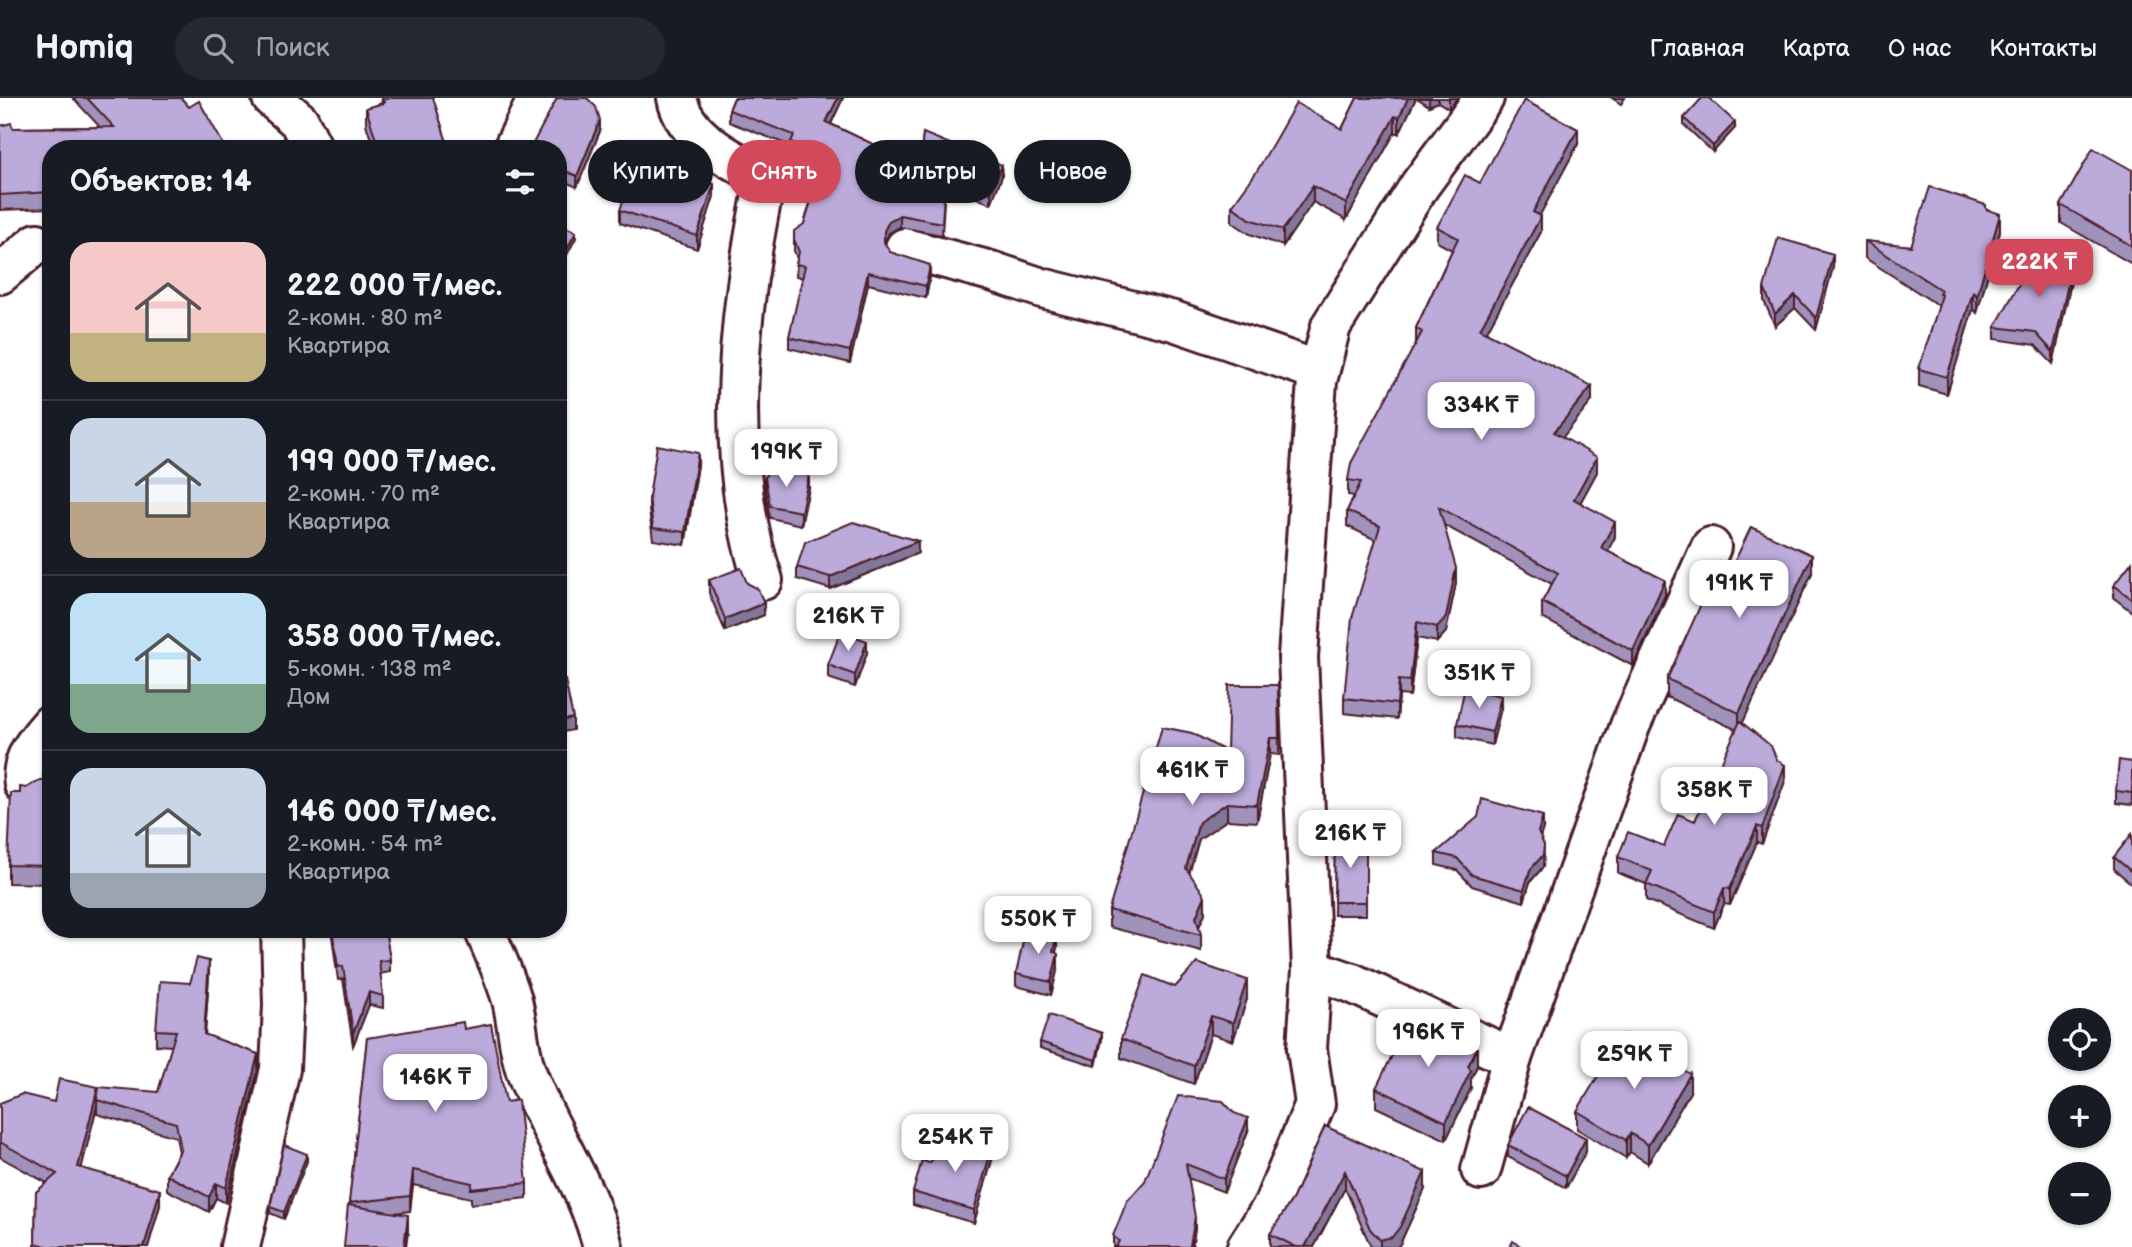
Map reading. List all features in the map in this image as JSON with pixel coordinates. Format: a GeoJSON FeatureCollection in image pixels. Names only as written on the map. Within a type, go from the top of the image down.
{"type":"FeatureCollection","features":[{"type":"Feature","properties":{"kind":"street"},"geometry":{"type":"LineString","coordinates":[[517,140],[538,98]]}},
{"type":"Feature","properties":{"kind":"street"},"geometry":{"type":"LineString","coordinates":[[677,98],[684,122],[693,133],[766,177],[757,223],[743,334],[738,439],[749,537],[763,580]]}},
{"type":"Feature","properties":{"kind":"street"},"geometry":{"type":"LineString","coordinates":[[1247,1247],[1273,1206],[1315,1104],[1307,1049],[1312,970],[1298,657],[1319,370],[1331,326],[1420,185],[1484,98]]}},
{"type":"Feature","properties":{"kind":"street"},"geometry":{"type":"LineString","coordinates":[[0,274],[37,243]]}},
{"type":"Feature","properties":{"kind":"street"},"geometry":{"type":"LineString","coordinates":[[905,248],[1042,288],[1174,321],[1319,370]]}},
{"type":"Feature","properties":{"kind":"street"},"geometry":{"type":"LineString","coordinates":[[1480,1170],[1512,1058],[1630,726],[1711,547]]}},
{"type":"Feature","properties":{"kind":"street"},"geometry":{"type":"LineString","coordinates":[[24,784],[21,768],[42,735]]}},
{"type":"Feature","properties":{"kind":"street"},"geometry":{"type":"LineString","coordinates":[[240,1247],[280,1069],[283,1005],[281,938]]}},
{"type":"Feature","properties":{"kind":"street"},"geometry":{"type":"LineString","coordinates":[[488,938],[512,999],[525,1070],[545,1118],[573,1166],[598,1227],[603,1247]]}},
{"type":"Feature","properties":{"kind":"street"},"geometry":{"type":"LineString","coordinates":[[1312,970],[1352,983],[1512,1058]]}},
{"type":"Feature","properties":{"kind":"building"},"geometry":{"type":"Polygon","coordinates":[[[87,98],[181,98],[189,107],[199,101],[221,140],[42,140],[42,193],[0,195],[0,126],[11,123],[13,128],[114,127],[87,98]]]}},
{"type":"Feature","properties":{"kind":"building"},"geometry":{"type":"Polygon","coordinates":[[[383,98],[433,98],[446,140],[376,140],[366,108],[384,103],[383,98]]]}},
{"type":"Feature","properties":{"kind":"building"},"geometry":{"type":"Polygon","coordinates":[[[557,98],[587,98],[596,107],[600,120],[592,140],[588,140],[588,149],[577,176],[567,172],[567,140],[535,140],[557,98]]]}},
{"type":"Feature","properties":{"kind":"building"},"geometry":{"type":"Polygon","coordinates":[[[734,98],[838,98],[826,122],[864,140],[855,140],[855,203],[943,203],[942,223],[900,215],[889,221],[884,231],[884,242],[890,252],[930,265],[926,286],[868,272],[850,351],[789,337],[805,266],[796,264],[799,252],[794,231],[804,224],[810,203],[841,203],[841,140],[792,140],[794,135],[729,110],[734,98]]]}},
{"type":"Feature","properties":{"kind":"building"},"geometry":{"type":"Polygon","coordinates":[[[1357,98],[1408,98],[1399,118],[1395,116],[1346,204],[1313,186],[1283,230],[1250,219],[1232,206],[1257,171],[1296,103],[1342,129],[1357,98]]]}},
{"type":"Feature","properties":{"kind":"building"},"geometry":{"type":"Polygon","coordinates":[[[1702,98],[1709,98],[1735,122],[1713,146],[1684,118],[1702,98]]]}},
{"type":"Feature","properties":{"kind":"building"},"geometry":{"type":"Polygon","coordinates":[[[1524,100],[1578,129],[1533,212],[1541,216],[1480,329],[1592,386],[1554,432],[1597,457],[1574,499],[1615,522],[1601,548],[1665,580],[1633,651],[1542,602],[1558,573],[1439,507],[1456,568],[1446,617],[1437,627],[1417,622],[1410,681],[1399,680],[1397,704],[1344,698],[1352,618],[1380,526],[1347,511],[1361,482],[1348,480],[1351,463],[1422,332],[1416,328],[1458,238],[1437,227],[1465,175],[1480,183],[1524,100]]]}},
{"type":"Feature","properties":{"kind":"building"},"geometry":{"type":"Polygon","coordinates":[[[923,133],[940,140],[922,140],[923,133]]]}},
{"type":"Feature","properties":{"kind":"building"},"geometry":{"type":"Polygon","coordinates":[[[2093,148],[2132,170],[2132,246],[2061,205],[2093,148]]]}},
{"type":"Feature","properties":{"kind":"building"},"geometry":{"type":"Polygon","coordinates":[[[1930,187],[1986,205],[1986,209],[2000,214],[1977,296],[1973,292],[1947,377],[1919,369],[1942,295],[1939,294],[1941,290],[1865,241],[1911,246],[1930,187]]]}},
{"type":"Feature","properties":{"kind":"building"},"geometry":{"type":"Polygon","coordinates":[[[622,203],[708,203],[697,236],[620,210],[622,203]]]}},
{"type":"Feature","properties":{"kind":"building"},"geometry":{"type":"Polygon","coordinates":[[[567,228],[576,232],[567,249],[567,228]]]}},
{"type":"Feature","properties":{"kind":"building"},"geometry":{"type":"Polygon","coordinates":[[[1778,238],[1833,254],[1816,318],[1795,295],[1775,314],[1764,288],[1778,238]]]}},
{"type":"Feature","properties":{"kind":"building"},"geometry":{"type":"Polygon","coordinates":[[[2036,254],[2073,261],[2053,352],[2035,332],[1995,327],[2036,254]]]}},
{"type":"Feature","properties":{"kind":"building"},"geometry":{"type":"Polygon","coordinates":[[[657,445],[698,453],[685,532],[653,528],[649,497],[657,445]]]}},
{"type":"Feature","properties":{"kind":"building"},"geometry":{"type":"Polygon","coordinates":[[[768,467],[809,475],[801,512],[770,506],[765,478],[768,467]]]}},
{"type":"Feature","properties":{"kind":"building"},"geometry":{"type":"Polygon","coordinates":[[[853,522],[918,541],[830,577],[797,567],[805,542],[853,522]]]}},
{"type":"Feature","properties":{"kind":"building"},"geometry":{"type":"Polygon","coordinates":[[[1751,527],[1812,555],[1739,713],[1667,679],[1720,562],[1732,567],[1751,527]]]}},
{"type":"Feature","properties":{"kind":"building"},"geometry":{"type":"Polygon","coordinates":[[[2132,562],[2132,599],[2114,585],[2132,562]]]}},
{"type":"Feature","properties":{"kind":"building"},"geometry":{"type":"Polygon","coordinates":[[[741,568],[747,583],[758,589],[764,603],[725,619],[709,580],[741,568]]]}},
{"type":"Feature","properties":{"kind":"building"},"geometry":{"type":"Polygon","coordinates":[[[841,631],[867,641],[855,675],[828,665],[841,631]]]}},
{"type":"Feature","properties":{"kind":"building"},"geometry":{"type":"Polygon","coordinates":[[[1229,685],[1278,685],[1279,738],[1270,738],[1257,805],[1227,803],[1199,822],[1186,868],[1205,896],[1196,917],[1201,935],[1109,910],[1162,727],[1192,733],[1227,752],[1229,685]]]}},
{"type":"Feature","properties":{"kind":"building"},"geometry":{"type":"Polygon","coordinates":[[[1465,687],[1501,696],[1492,732],[1457,724],[1465,687]]]}},
{"type":"Feature","properties":{"kind":"building"},"geometry":{"type":"Polygon","coordinates":[[[567,690],[573,718],[567,719],[567,690]]]}},
{"type":"Feature","properties":{"kind":"building"},"geometry":{"type":"Polygon","coordinates":[[[1740,721],[1771,746],[1777,760],[1785,765],[1762,828],[1757,826],[1730,889],[1724,888],[1714,912],[1646,884],[1652,871],[1618,857],[1628,832],[1664,846],[1678,814],[1695,821],[1740,721]]]}},
{"type":"Feature","properties":{"kind":"building"},"geometry":{"type":"Polygon","coordinates":[[[2119,760],[2132,762],[2132,793],[2116,791],[2119,760]]]}},
{"type":"Feature","properties":{"kind":"building"},"geometry":{"type":"Polygon","coordinates":[[[42,780],[42,866],[8,865],[11,793],[20,793],[20,787],[26,788],[42,780]]]}},
{"type":"Feature","properties":{"kind":"building"},"geometry":{"type":"Polygon","coordinates":[[[1482,799],[1543,816],[1538,832],[1544,845],[1543,855],[1530,870],[1524,890],[1472,875],[1457,858],[1436,853],[1478,817],[1482,799]]]}},
{"type":"Feature","properties":{"kind":"building"},"geometry":{"type":"Polygon","coordinates":[[[2132,834],[2132,872],[2114,857],[2132,834]]]}},
{"type":"Feature","properties":{"kind":"building"},"geometry":{"type":"Polygon","coordinates":[[[1335,838],[1366,839],[1366,902],[1334,902],[1335,838]]]}},
{"type":"Feature","properties":{"kind":"building"},"geometry":{"type":"Polygon","coordinates":[[[1026,928],[1057,935],[1053,951],[1058,954],[1051,982],[1016,974],[1026,928]]]}},
{"type":"Feature","properties":{"kind":"building"},"geometry":{"type":"Polygon","coordinates":[[[333,938],[386,938],[390,960],[379,961],[383,996],[369,992],[353,1033],[343,966],[338,967],[333,938]]]}},
{"type":"Feature","properties":{"kind":"building"},"geometry":{"type":"Polygon","coordinates":[[[197,958],[209,961],[204,1034],[258,1054],[226,1188],[216,1183],[209,1197],[167,1175],[181,1149],[176,1123],[97,1100],[99,1087],[158,1092],[176,1031],[156,1030],[160,981],[190,983],[197,958]]]}},
{"type":"Feature","properties":{"kind":"building"},"geometry":{"type":"Polygon","coordinates":[[[1197,963],[1247,980],[1233,1023],[1211,1016],[1194,1066],[1121,1039],[1145,975],[1175,987],[1197,963]]]}},
{"type":"Feature","properties":{"kind":"building"},"geometry":{"type":"Polygon","coordinates":[[[1049,1015],[1102,1033],[1096,1060],[1040,1042],[1049,1015]]]}},
{"type":"Feature","properties":{"kind":"building"},"geometry":{"type":"Polygon","coordinates":[[[1411,1017],[1477,1048],[1468,1066],[1471,1070],[1446,1122],[1376,1088],[1411,1017]]]}},
{"type":"Feature","properties":{"kind":"building"},"geometry":{"type":"Polygon","coordinates":[[[463,1022],[464,1029],[491,1024],[506,1102],[518,1100],[527,1183],[471,1189],[472,1183],[413,1170],[410,1196],[349,1203],[367,1038],[463,1022]]]}},
{"type":"Feature","properties":{"kind":"building"},"geometry":{"type":"Polygon","coordinates":[[[1623,1034],[1690,1074],[1648,1145],[1630,1133],[1626,1140],[1577,1111],[1623,1034]]]}},
{"type":"Feature","properties":{"kind":"building"},"geometry":{"type":"Polygon","coordinates":[[[59,1079],[98,1087],[78,1167],[160,1190],[144,1247],[50,1247],[35,1243],[36,1192],[57,1174],[0,1142],[0,1103],[22,1094],[54,1102],[59,1079]]]}},
{"type":"Feature","properties":{"kind":"building"},"geometry":{"type":"Polygon","coordinates":[[[1178,1096],[1223,1101],[1234,1113],[1248,1118],[1224,1179],[1186,1164],[1195,1217],[1189,1247],[1116,1247],[1119,1241],[1113,1236],[1127,1201],[1145,1181],[1178,1096]]]}},
{"type":"Feature","properties":{"kind":"building"},"geometry":{"type":"Polygon","coordinates":[[[1528,1107],[1586,1138],[1566,1176],[1508,1145],[1528,1107]]]}},
{"type":"Feature","properties":{"kind":"building"},"geometry":{"type":"Polygon","coordinates":[[[1325,1126],[1425,1172],[1400,1227],[1392,1237],[1380,1240],[1370,1229],[1345,1171],[1305,1247],[1296,1247],[1270,1234],[1293,1198],[1325,1126]]]}},
{"type":"Feature","properties":{"kind":"building"},"geometry":{"type":"Polygon","coordinates":[[[952,1140],[992,1148],[974,1210],[913,1192],[922,1160],[929,1163],[952,1140]]]}},
{"type":"Feature","properties":{"kind":"building"},"geometry":{"type":"Polygon","coordinates":[[[284,1145],[307,1154],[284,1212],[270,1207],[284,1145]]]}},
{"type":"Feature","properties":{"kind":"building"},"geometry":{"type":"Polygon","coordinates":[[[348,1205],[408,1215],[404,1247],[344,1247],[348,1205]]]}},
{"type":"Feature","properties":{"kind":"building"},"geometry":{"type":"Polygon","coordinates":[[[1513,1241],[1522,1247],[1510,1247],[1513,1241]]]}}]}
